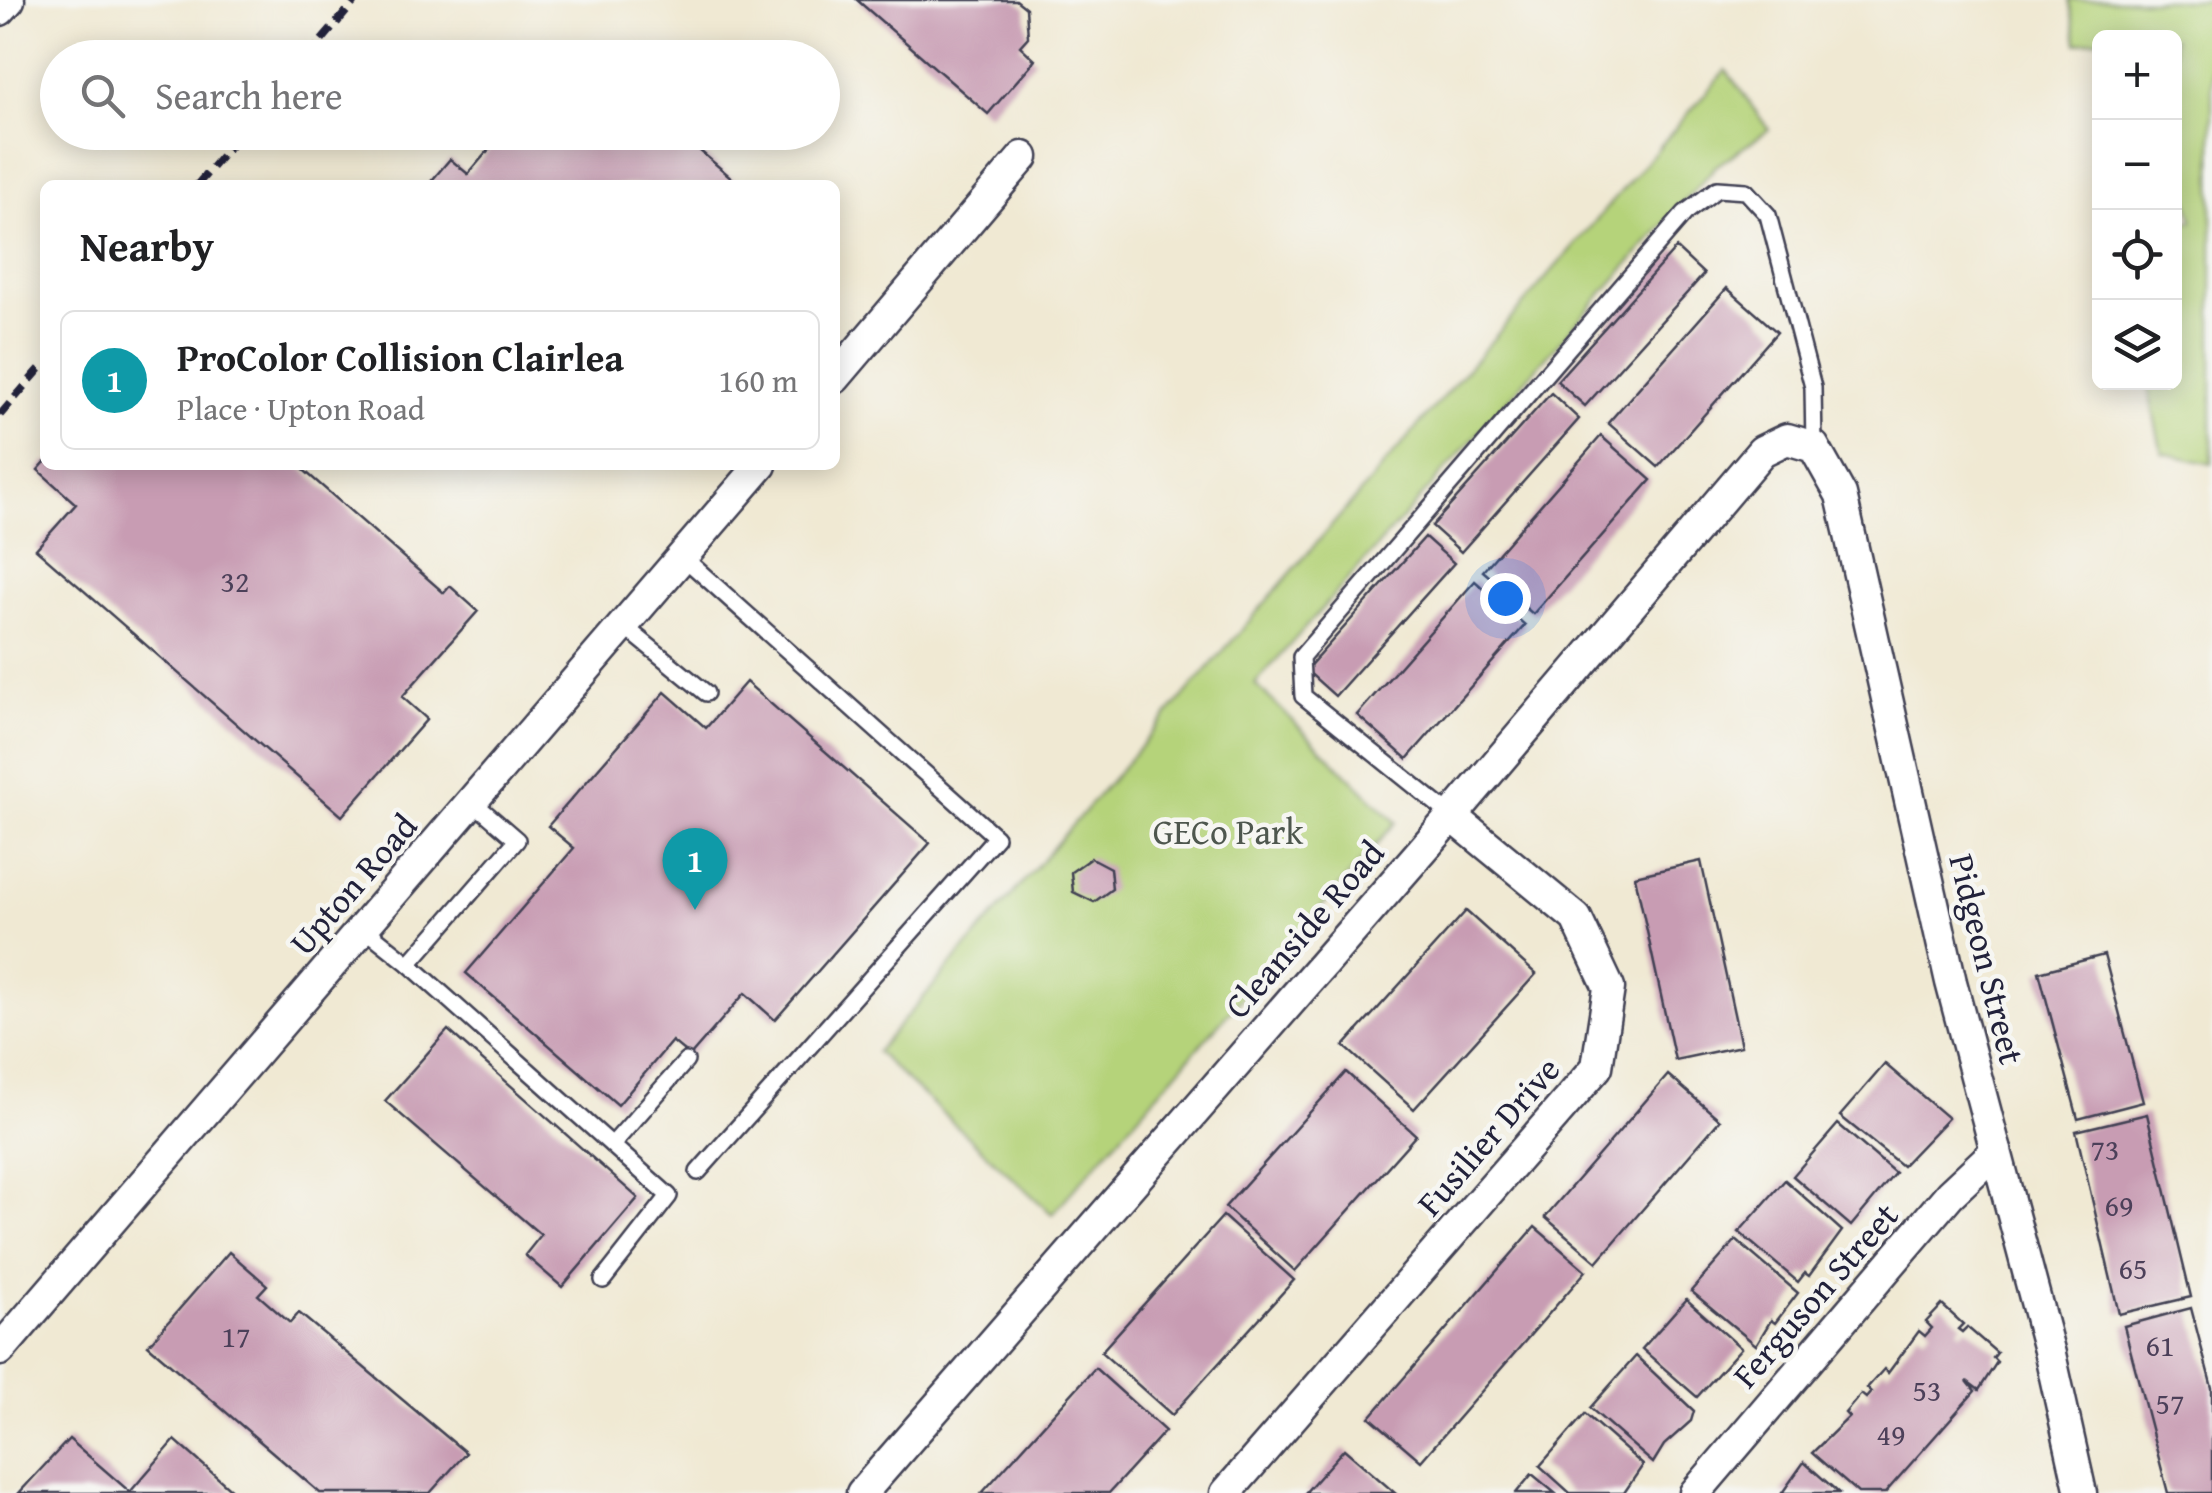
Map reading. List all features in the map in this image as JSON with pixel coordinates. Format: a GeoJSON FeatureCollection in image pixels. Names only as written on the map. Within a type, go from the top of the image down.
{"type":"FeatureCollection","features":[{"type":"Feature","properties":{"kind":"street"},"geometry":{"type":"LineString","coordinates":[[0,10],[9,0]]}},
{"type":"Feature","properties":{"kind":"street"},"geometry":{"type":"LineString","coordinates":[[840,372],[1023,158]]}},
{"type":"Feature","properties":{"kind":"street","name":"Cleanside Road"},"geometry":{"type":"LineString","coordinates":[[862,1493],[1452,816],[1762,451],[1788,439],[1814,447]]}},
{"type":"Feature","properties":{"kind":"street","name":"Pidgeon Street"},"geometry":{"type":"LineString","coordinates":[[1814,447],[1841,495],[1951,982],[2081,1493]]}},
{"type":"Feature","properties":{"kind":"street","name":"Upton Road"},"geometry":{"type":"LineString","coordinates":[[0,1350],[83,1248],[365,930],[757,470]]}},
{"type":"Feature","properties":{"kind":"street","name":"Fusilier Drive"},"geometry":{"type":"LineString","coordinates":[[1226,1493],[1597,1067],[1609,988],[1576,918],[1452,816]]}},
{"type":"Feature","properties":{"kind":"street","name":"Ferguson Street"},"geometry":{"type":"LineString","coordinates":[[1695,1493],[1950,1194],[1996,1151]]}},
{"type":"Feature","properties":{"kind":"lane"},"geometry":{"type":"LineString","coordinates":[[1452,816],[1303,696],[1300,657],[1685,214],[1717,189],[1746,191],[1768,215],[1813,388],[1814,447]]}},
{"type":"Feature","properties":{"kind":"lane"},"geometry":{"type":"LineString","coordinates":[[683,557],[996,837],[698,1172]]}},
{"type":"Feature","properties":{"kind":"lane"},"geometry":{"type":"LineString","coordinates":[[624,626],[706,693]]}},
{"type":"Feature","properties":{"kind":"lane"},"geometry":{"type":"LineString","coordinates":[[409,964],[517,840],[473,802]]}},
{"type":"Feature","properties":{"kind":"lane"},"geometry":{"type":"LineString","coordinates":[[365,930],[409,964],[669,1196],[603,1280]]}},
{"type":"Feature","properties":{"kind":"lane"},"geometry":{"type":"LineString","coordinates":[[612,1145],[686,1061]]}},
{"type":"Feature","properties":{"kind":"green space"},"geometry":{"type":"Polygon","coordinates":[[[2069,0],[2212,0],[2212,464],[2162,453],[2148,390],[2182,390],[2182,222],[2193,221],[2182,176],[2182,30],[2092,30],[2092,40],[2077,43],[2069,0]]]}},
{"type":"Feature","properties":{"kind":"green space","name":"GECo Park"},"geometry":{"type":"Polygon","coordinates":[[[1726,70],[1769,130],[1716,166],[1255,684],[1396,822],[1052,1214],[876,1052],[1726,70]]]}},
{"type":"Feature","properties":{"kind":"building"},"geometry":{"type":"Polygon","coordinates":[[[857,0],[1016,0],[1026,8],[1028,37],[1020,46],[1035,60],[988,114],[857,0]]]}},
{"type":"Feature","properties":{"kind":"building"},"geometry":{"type":"Polygon","coordinates":[[[489,150],[699,150],[734,180],[432,180],[450,159],[468,174],[489,150]]]}},
{"type":"Feature","properties":{"kind":"building"},"geometry":{"type":"Polygon","coordinates":[[[1676,248],[1704,274],[1585,406],[1557,381],[1676,248]]]}},
{"type":"Feature","properties":{"kind":"building"},"geometry":{"type":"Polygon","coordinates":[[[1727,288],[1777,332],[1658,467],[1608,423],[1727,288]]]}},
{"type":"Feature","properties":{"kind":"building"},"geometry":{"type":"Polygon","coordinates":[[[1551,393],[1579,419],[1461,552],[1432,526],[1551,393]]]}},
{"type":"Feature","properties":{"kind":"building"},"geometry":{"type":"Polygon","coordinates":[[[1601,436],[1651,480],[1533,614],[1483,571],[1601,436]]]}},
{"type":"Feature","properties":{"kind":"building"},"geometry":{"type":"Polygon","coordinates":[[[38,470],[304,470],[444,593],[450,586],[478,611],[402,697],[427,719],[342,816],[36,549],[76,504],[38,470]]]}},
{"type":"Feature","properties":{"kind":"building"},"geometry":{"type":"Polygon","coordinates":[[[1425,537],[1454,563],[1335,696],[1306,670],[1425,537]]]}},
{"type":"Feature","properties":{"kind":"building"},"geometry":{"type":"Polygon","coordinates":[[[1475,581],[1525,625],[1407,759],[1357,715],[1475,581]]]}},
{"type":"Feature","properties":{"kind":"building"},"geometry":{"type":"Polygon","coordinates":[[[746,682],[930,843],[775,1020],[745,993],[690,1056],[672,1041],[618,1105],[466,973],[574,848],[548,826],[665,692],[706,728],[746,682]]]}},
{"type":"Feature","properties":{"kind":"building"},"geometry":{"type":"Polygon","coordinates":[[[1091,858],[1110,868],[1112,889],[1094,902],[1073,892],[1071,872],[1091,858]]]}},
{"type":"Feature","properties":{"kind":"building"},"geometry":{"type":"Polygon","coordinates":[[[1701,861],[1741,1046],[1675,1060],[1635,876],[1701,861]]]}},
{"type":"Feature","properties":{"kind":"building"},"geometry":{"type":"Polygon","coordinates":[[[1466,911],[1536,974],[1414,1109],[1344,1046],[1466,911]]]}},
{"type":"Feature","properties":{"kind":"building"},"geometry":{"type":"Polygon","coordinates":[[[2104,955],[2143,1102],[2078,1119],[2039,972],[2104,955]]]}},
{"type":"Feature","properties":{"kind":"building"},"geometry":{"type":"Polygon","coordinates":[[[448,1030],[638,1198],[562,1287],[525,1255],[541,1235],[385,1101],[448,1030]]]}},
{"type":"Feature","properties":{"kind":"building"},"geometry":{"type":"Polygon","coordinates":[[[1885,1064],[1948,1118],[1902,1166],[1840,1116],[1885,1064]]]}},
{"type":"Feature","properties":{"kind":"building"},"geometry":{"type":"Polygon","coordinates":[[[1346,1072],[1416,1135],[1295,1271],[1225,1207],[1346,1072]]]}},
{"type":"Feature","properties":{"kind":"building"},"geometry":{"type":"Polygon","coordinates":[[[1668,1075],[1720,1120],[1597,1262],[1545,1217],[1668,1075]]]}},
{"type":"Feature","properties":{"kind":"building"},"geometry":{"type":"Polygon","coordinates":[[[2147,1114],[2191,1297],[2119,1314],[2076,1131],[2147,1114]]]}},
{"type":"Feature","properties":{"kind":"building"},"geometry":{"type":"Polygon","coordinates":[[[1838,1124],[1895,1173],[1851,1226],[1793,1176],[1838,1124]]]}},
{"type":"Feature","properties":{"kind":"building"},"geometry":{"type":"Polygon","coordinates":[[[1785,1180],[1842,1231],[1809,1276],[1805,1273],[1798,1282],[1739,1232],[1785,1180]]]}},
{"type":"Feature","properties":{"kind":"building"},"geometry":{"type":"Polygon","coordinates":[[[1223,1216],[1294,1280],[1172,1415],[1101,1352],[1223,1216]]]}},
{"type":"Feature","properties":{"kind":"building"},"geometry":{"type":"Polygon","coordinates":[[[1535,1227],[1586,1271],[1421,1461],[1370,1417],[1535,1227]]]}},
{"type":"Feature","properties":{"kind":"building"},"geometry":{"type":"Polygon","coordinates":[[[1736,1240],[1798,1293],[1775,1323],[1771,1320],[1756,1345],[1691,1291],[1736,1240]]]}},
{"type":"Feature","properties":{"kind":"building"},"geometry":{"type":"Polygon","coordinates":[[[229,1252],[267,1285],[258,1295],[290,1323],[299,1313],[466,1453],[430,1493],[320,1493],[148,1345],[229,1252]]]}},
{"type":"Feature","properties":{"kind":"building"},"geometry":{"type":"Polygon","coordinates":[[[1686,1299],[1741,1348],[1697,1397],[1642,1349],[1686,1299]]]}},
{"type":"Feature","properties":{"kind":"building"},"geometry":{"type":"Polygon","coordinates":[[[1942,1305],[1963,1324],[1958,1329],[1962,1332],[1967,1327],[1997,1353],[1993,1358],[1997,1362],[1979,1390],[1967,1381],[1975,1391],[1885,1493],[1858,1493],[1812,1453],[1849,1417],[1845,1413],[1861,1394],[1866,1398],[1871,1392],[1867,1388],[1884,1369],[1888,1373],[1919,1331],[1925,1336],[1932,1328],[1926,1322],[1942,1305]]]}},
{"type":"Feature","properties":{"kind":"building"},"geometry":{"type":"Polygon","coordinates":[[[2191,1308],[2212,1388],[2212,1493],[2168,1493],[2124,1326],[2191,1308]]]}},
{"type":"Feature","properties":{"kind":"building"},"geometry":{"type":"Polygon","coordinates":[[[1636,1356],[1694,1411],[1691,1421],[1664,1445],[1653,1463],[1590,1408],[1636,1356]]]}},
{"type":"Feature","properties":{"kind":"building"},"geometry":{"type":"Polygon","coordinates":[[[1095,1368],[1165,1431],[1109,1493],[982,1493],[1095,1368]]]}},
{"type":"Feature","properties":{"kind":"building"},"geometry":{"type":"Polygon","coordinates":[[[1585,1414],[1643,1465],[1624,1493],[1570,1493],[1540,1466],[1585,1414]]]}},
{"type":"Feature","properties":{"kind":"building"},"geometry":{"type":"Polygon","coordinates":[[[69,1439],[130,1492],[175,1440],[235,1493],[19,1493],[69,1439]]]}},
{"type":"Feature","properties":{"kind":"building"},"geometry":{"type":"Polygon","coordinates":[[[1344,1449],[1395,1493],[1305,1493],[1344,1449]]]}},
{"type":"Feature","properties":{"kind":"building"},"geometry":{"type":"Polygon","coordinates":[[[1804,1462],[1839,1493],[1782,1493],[1804,1462]]]}},
{"type":"Feature","properties":{"kind":"building"},"geometry":{"type":"Polygon","coordinates":[[[1532,1474],[1555,1493],[1516,1493],[1532,1474]]]}},
{"type":"Feature","properties":{"kind":"railway"},"geometry":{"type":"LineString","coordinates":[[322,40],[356,0]]}},
{"type":"Feature","properties":{"kind":"railway"},"geometry":{"type":"LineString","coordinates":[[201,180],[227,150]]}},
{"type":"Feature","properties":{"kind":"railway"},"geometry":{"type":"LineString","coordinates":[[0,415],[40,369]]}},
{"type":"Feature","properties":{"kind":"place","name":"ProColor Collision Clairlea"},"geometry":{"type":"Point","coordinates":[695,910]}}]}
